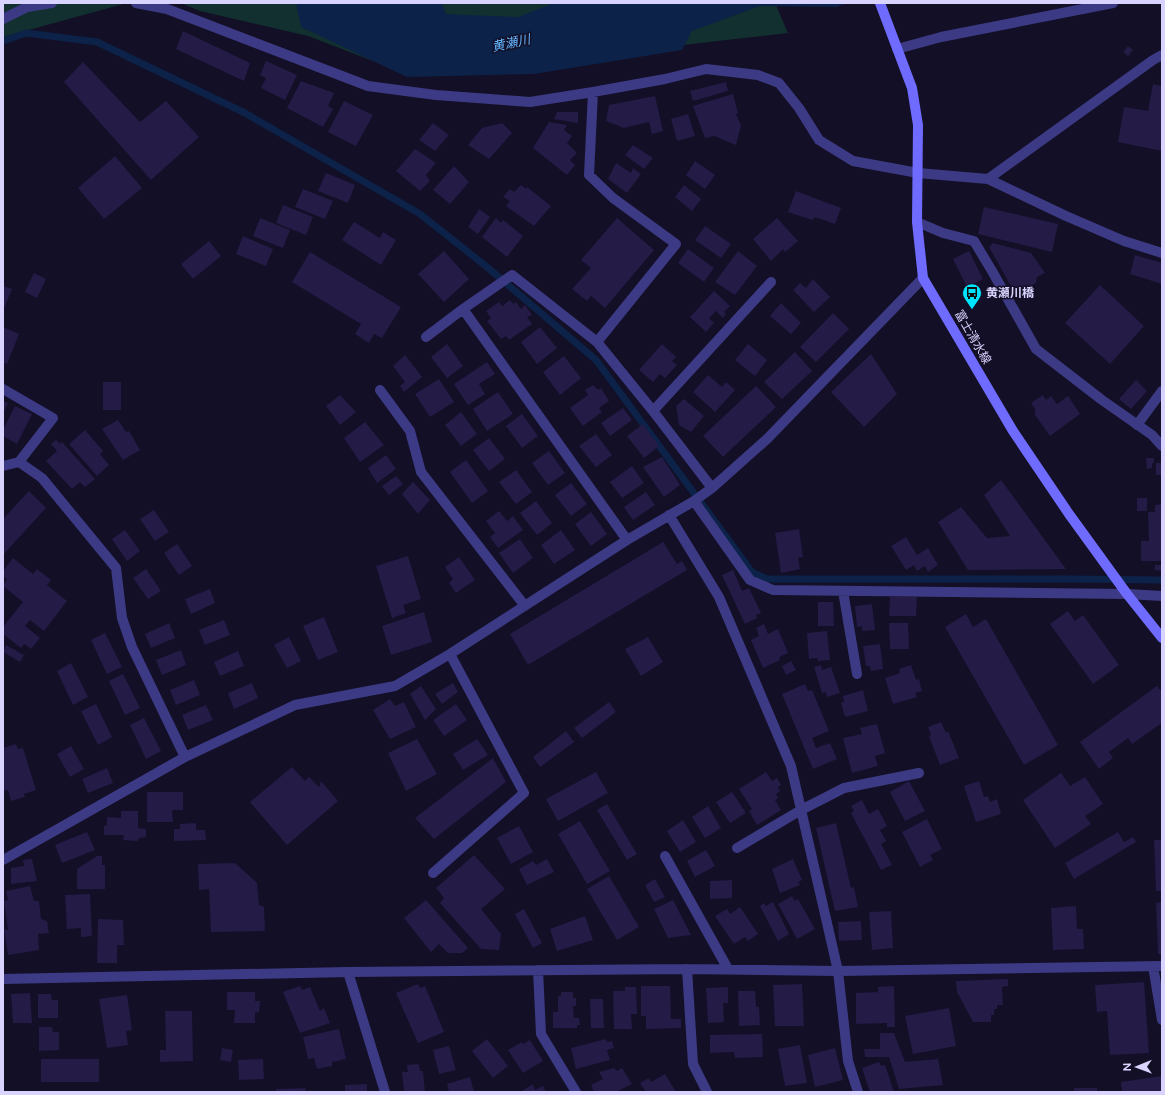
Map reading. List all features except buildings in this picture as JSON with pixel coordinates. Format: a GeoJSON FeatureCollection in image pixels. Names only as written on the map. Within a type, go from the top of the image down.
{"type":"FeatureCollection","features":[{"type":"Feature","properties":{"kind":"main road","name":"富士清水線"},"geometry":{"type":"LineString","coordinates":[[880,3],[912,88],[918,125],[917,222],[923,278],[1013,431],[1069,514],[1127,594],[1162,638]]}},
{"type":"Feature","properties":{"kind":"street"},"geometry":{"type":"LineString","coordinates":[[3,19],[27,7],[52,3]]}},
{"type":"Feature","properties":{"kind":"street"},"geometry":{"type":"LineString","coordinates":[[140,3],[167,9],[368,86],[436,95],[530,102],[665,79],[706,69],[758,75],[779,83],[799,108],[819,140],[853,161],[918,173],[988,179],[1066,216],[1124,241],[1162,253]]}},
{"type":"Feature","properties":{"kind":"street"},"geometry":{"type":"LineString","coordinates":[[897,49],[941,37],[1113,3]]}},
{"type":"Feature","properties":{"kind":"street"},"geometry":{"type":"LineString","coordinates":[[988,179],[1162,55]]}},
{"type":"Feature","properties":{"kind":"street"},"geometry":{"type":"LineString","coordinates":[[594,92],[589,175],[613,198],[676,244],[598,342]]}},
{"type":"Feature","properties":{"kind":"street"},"geometry":{"type":"LineString","coordinates":[[917,222],[943,233],[974,241],[1036,349],[1102,400],[1152,435],[1162,446]]}},
{"type":"Feature","properties":{"kind":"street"},"geometry":{"type":"LineString","coordinates":[[426,337],[512,275],[598,342],[712,488]]}},
{"type":"Feature","properties":{"kind":"street"},"geometry":{"type":"LineString","coordinates":[[3,860],[185,757],[295,705],[396,686],[450,654],[627,540],[694,500],[712,488],[766,439],[923,278]]}},
{"type":"Feature","properties":{"kind":"street"},"geometry":{"type":"LineString","coordinates":[[653,411],[771,282]]}},
{"type":"Feature","properties":{"kind":"street"},"geometry":{"type":"LineString","coordinates":[[463,309],[627,540]]}},
{"type":"Feature","properties":{"kind":"street"},"geometry":{"type":"LineString","coordinates":[[3,389],[53,418],[19,462],[3,466]]}},
{"type":"Feature","properties":{"kind":"street"},"geometry":{"type":"LineString","coordinates":[[380,390],[410,431],[421,472],[525,606]]}},
{"type":"Feature","properties":{"kind":"street"},"geometry":{"type":"LineString","coordinates":[[1138,425],[1162,390]]}},
{"type":"Feature","properties":{"kind":"street"},"geometry":{"type":"LineString","coordinates":[[19,462],[42,478],[116,568],[122,618],[132,647],[185,757]]}},
{"type":"Feature","properties":{"kind":"street"},"geometry":{"type":"LineString","coordinates":[[694,500],[750,580],[773,590],[1127,594],[1162,596]]}},
{"type":"Feature","properties":{"kind":"street"},"geometry":{"type":"LineString","coordinates":[[669,515],[719,596],[791,766],[838,971],[848,1061],[858,1092]]}},
{"type":"Feature","properties":{"kind":"street"},"geometry":{"type":"LineString","coordinates":[[843,591],[857,674]]}},
{"type":"Feature","properties":{"kind":"street"},"geometry":{"type":"LineString","coordinates":[[433,873],[524,793],[450,654]]}},
{"type":"Feature","properties":{"kind":"street"},"geometry":{"type":"LineString","coordinates":[[737,848],[801,810],[844,788],[919,773]]}},
{"type":"Feature","properties":{"kind":"street"},"geometry":{"type":"LineString","coordinates":[[666,856],[728,969]]}},
{"type":"Feature","properties":{"kind":"street"},"geometry":{"type":"LineString","coordinates":[[3,979],[348,972],[687,969],[838,971],[1158,966],[1162,1020]]}},
{"type":"Feature","properties":{"kind":"street"},"geometry":{"type":"LineString","coordinates":[[687,969],[693,1064],[707,1092]]}},
{"type":"Feature","properties":{"kind":"street"},"geometry":{"type":"LineString","coordinates":[[538,970],[541,1034],[576,1092]]}},
{"type":"Feature","properties":{"kind":"street"},"geometry":{"type":"LineString","coordinates":[[348,972],[385,1092]]}},
{"type":"Feature","properties":{"kind":"green space"},"geometry":{"type":"Polygon","coordinates":[[[3,3],[127,3],[3,37],[3,3]]]}},
{"type":"Feature","properties":{"kind":"green space"},"geometry":{"type":"Polygon","coordinates":[[[181,3],[775,3],[788,33],[412,76],[308,36],[200,11],[181,3]]]}},
{"type":"Feature","properties":{"kind":"water","name":"黄瀬川"},"geometry":{"type":"Polygon","coordinates":[[[296,3],[442,3],[446,14],[518,17],[554,3],[848,3],[836,7],[760,6],[692,31],[682,50],[534,74],[407,77],[301,27],[296,3]]]}},
{"type":"Feature","properties":{"kind":"waterway"},"geometry":{"type":"LineString","coordinates":[[3,41],[26,33],[97,42],[245,113],[420,214],[487,267],[596,360],[752,572],[767,579],[1162,580]]}},
{"type":"Feature","properties":{"kind":"place","name":"黄瀬川橋"},"geometry":{"type":"Point","coordinates":[972,310]}}]}
